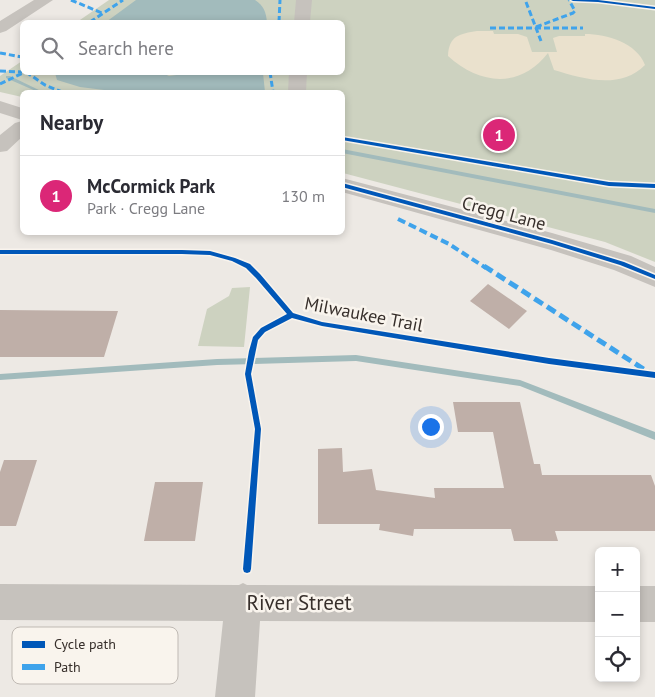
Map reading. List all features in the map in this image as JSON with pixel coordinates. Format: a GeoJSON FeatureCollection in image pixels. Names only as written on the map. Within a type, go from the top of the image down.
{"type":"FeatureCollection","features":[{"type":"Feature","properties":{"kind":"street"},"geometry":{"type":"LineString","coordinates":[[0,28],[45,0]]}},
{"type":"Feature","properties":{"kind":"street"},"geometry":{"type":"LineString","coordinates":[[302,20],[304,0]]}},
{"type":"Feature","properties":{"kind":"street"},"geometry":{"type":"LineString","coordinates":[[297,90],[298,75]]}},
{"type":"Feature","properties":{"kind":"street"},"geometry":{"type":"LineString","coordinates":[[0,107],[20,113]]}},
{"type":"Feature","properties":{"kind":"street"},"geometry":{"type":"LineString","coordinates":[[0,146],[20,129]]}},
{"type":"Feature","properties":{"kind":"street","name":"Cregg Lane"},"geometry":{"type":"LineString","coordinates":[[345,186],[552,242],[622,263],[655,277]]}},
{"type":"Feature","properties":{"kind":"street","name":"River Street"},"geometry":{"type":"LineString","coordinates":[[0,602],[595,604]]}},
{"type":"Feature","properties":{"kind":"street"},"geometry":{"type":"LineString","coordinates":[[235,697],[243,602]]}},
{"type":"Feature","properties":{"kind":"street"},"geometry":{"type":"LineString","coordinates":[[640,604],[655,604]]}},
{"type":"Feature","properties":{"kind":"green space"},"geometry":{"type":"Polygon","coordinates":[[[109,0],[655,0],[655,262],[605,242],[345,174],[345,90],[20,90],[20,97],[0,92],[0,76],[20,62],[20,75],[345,75],[345,20],[80,20],[109,0]]]}},
{"type":"Feature","properties":{"kind":"green space"},"geometry":{"type":"Polygon","coordinates":[[[250,287],[244,347],[198,346],[207,309],[229,296],[232,288],[250,287]]]}},
{"type":"Feature","properties":{"kind":"sand"},"geometry":{"type":"Polygon","coordinates":[[[477,31],[493,31],[494,34],[518,34],[527,37],[532,52],[557,52],[553,38],[559,36],[594,34],[620,41],[635,51],[645,65],[635,73],[624,78],[613,80],[589,79],[554,70],[548,53],[537,65],[525,73],[500,79],[486,77],[460,66],[448,56],[451,44],[456,37],[477,31]]]}},
{"type":"Feature","properties":{"kind":"water"},"geometry":{"type":"Polygon","coordinates":[[[136,0],[255,0],[264,10],[267,20],[109,20],[136,0]]]}},
{"type":"Feature","properties":{"kind":"water"},"geometry":{"type":"Polygon","coordinates":[[[56,75],[263,75],[265,90],[104,90],[80,87],[57,80],[56,75]]]}},
{"type":"Feature","properties":{"kind":"building"},"geometry":{"type":"Polygon","coordinates":[[[488,284],[527,311],[509,329],[470,301],[488,284]]]}},
{"type":"Feature","properties":{"kind":"building"},"geometry":{"type":"Polygon","coordinates":[[[0,310],[118,311],[104,357],[0,357],[0,310]]]}},
{"type":"Feature","properties":{"kind":"building"},"geometry":{"type":"Polygon","coordinates":[[[453,402],[520,402],[534,464],[540,464],[542,475],[651,475],[655,486],[655,531],[555,531],[558,541],[514,541],[511,529],[414,529],[413,536],[379,530],[380,524],[318,524],[318,449],[342,448],[343,472],[372,469],[376,490],[435,498],[434,488],[504,488],[493,432],[458,432],[453,402]]]}},
{"type":"Feature","properties":{"kind":"building"},"geometry":{"type":"Polygon","coordinates":[[[4,460],[37,460],[16,526],[0,526],[0,472],[4,460]]]}},
{"type":"Feature","properties":{"kind":"building"},"geometry":{"type":"Polygon","coordinates":[[[155,482],[203,482],[195,541],[144,541],[155,482]]]}},
{"type":"Feature","properties":{"kind":"waterway"},"geometry":{"type":"LineString","coordinates":[[8,77],[37,90]]}},
{"type":"Feature","properties":{"kind":"waterway"},"geometry":{"type":"LineString","coordinates":[[345,152],[655,211]]}},
{"type":"Feature","properties":{"kind":"waterway"},"geometry":{"type":"LineString","coordinates":[[0,377],[217,362],[356,358],[520,383],[655,436]]}},
{"type":"Feature","properties":{"kind":"marked path"},"geometry":{"type":"LineString","coordinates":[[71,0],[102,13]]}},
{"type":"Feature","properties":{"kind":"marked path"},"geometry":{"type":"LineString","coordinates":[[93,20],[123,0]]}},
{"type":"Feature","properties":{"kind":"marked path"},"geometry":{"type":"LineString","coordinates":[[279,20],[280,0]]}},
{"type":"Feature","properties":{"kind":"marked path"},"geometry":{"type":"LineString","coordinates":[[536,27],[573,13],[575,11],[569,0]]}},
{"type":"Feature","properties":{"kind":"marked path"},"geometry":{"type":"LineString","coordinates":[[526,2],[541,41]]}},
{"type":"Feature","properties":{"kind":"marked path"},"geometry":{"type":"LineString","coordinates":[[490,28],[583,28]]}},
{"type":"Feature","properties":{"kind":"marked path"},"geometry":{"type":"LineString","coordinates":[[0,53],[20,57]]}},
{"type":"Feature","properties":{"kind":"marked path"},"geometry":{"type":"LineString","coordinates":[[0,71],[20,72]]}},
{"type":"Feature","properties":{"kind":"marked path"},"geometry":{"type":"LineString","coordinates":[[0,84],[20,74]]}},
{"type":"Feature","properties":{"kind":"marked path"},"geometry":{"type":"LineString","coordinates":[[30,75],[45,85],[57,90]]}},
{"type":"Feature","properties":{"kind":"marked path"},"geometry":{"type":"LineString","coordinates":[[270,75],[273,90]]}},
{"type":"Feature","properties":{"kind":"marked path"},"geometry":{"type":"LineString","coordinates":[[398,219],[449,244],[648,372]]}},
{"type":"Feature","properties":{"kind":"cycle path"},"geometry":{"type":"LineString","coordinates":[[573,0],[655,8]]}},
{"type":"Feature","properties":{"kind":"cycle path"},"geometry":{"type":"LineString","coordinates":[[345,139],[609,184],[655,186]]}},
{"type":"Feature","properties":{"kind":"cycle path"},"geometry":{"type":"LineString","coordinates":[[345,186],[552,242],[622,263],[655,277]]}},
{"type":"Feature","properties":{"kind":"cycle path","name":"Milwaukee Trail"},"geometry":{"type":"LineString","coordinates":[[0,252],[210,253],[233,259],[248,266],[291,315],[322,324],[549,361],[655,375]]}},
{"type":"Feature","properties":{"kind":"cycle path"},"geometry":{"type":"LineString","coordinates":[[247,569],[258,429],[248,374],[255,339],[263,330],[291,315]]}},
{"type":"Feature","properties":{"kind":"place","name":"McCormick Park"},"geometry":{"type":"Point","coordinates":[499,135]}}]}
